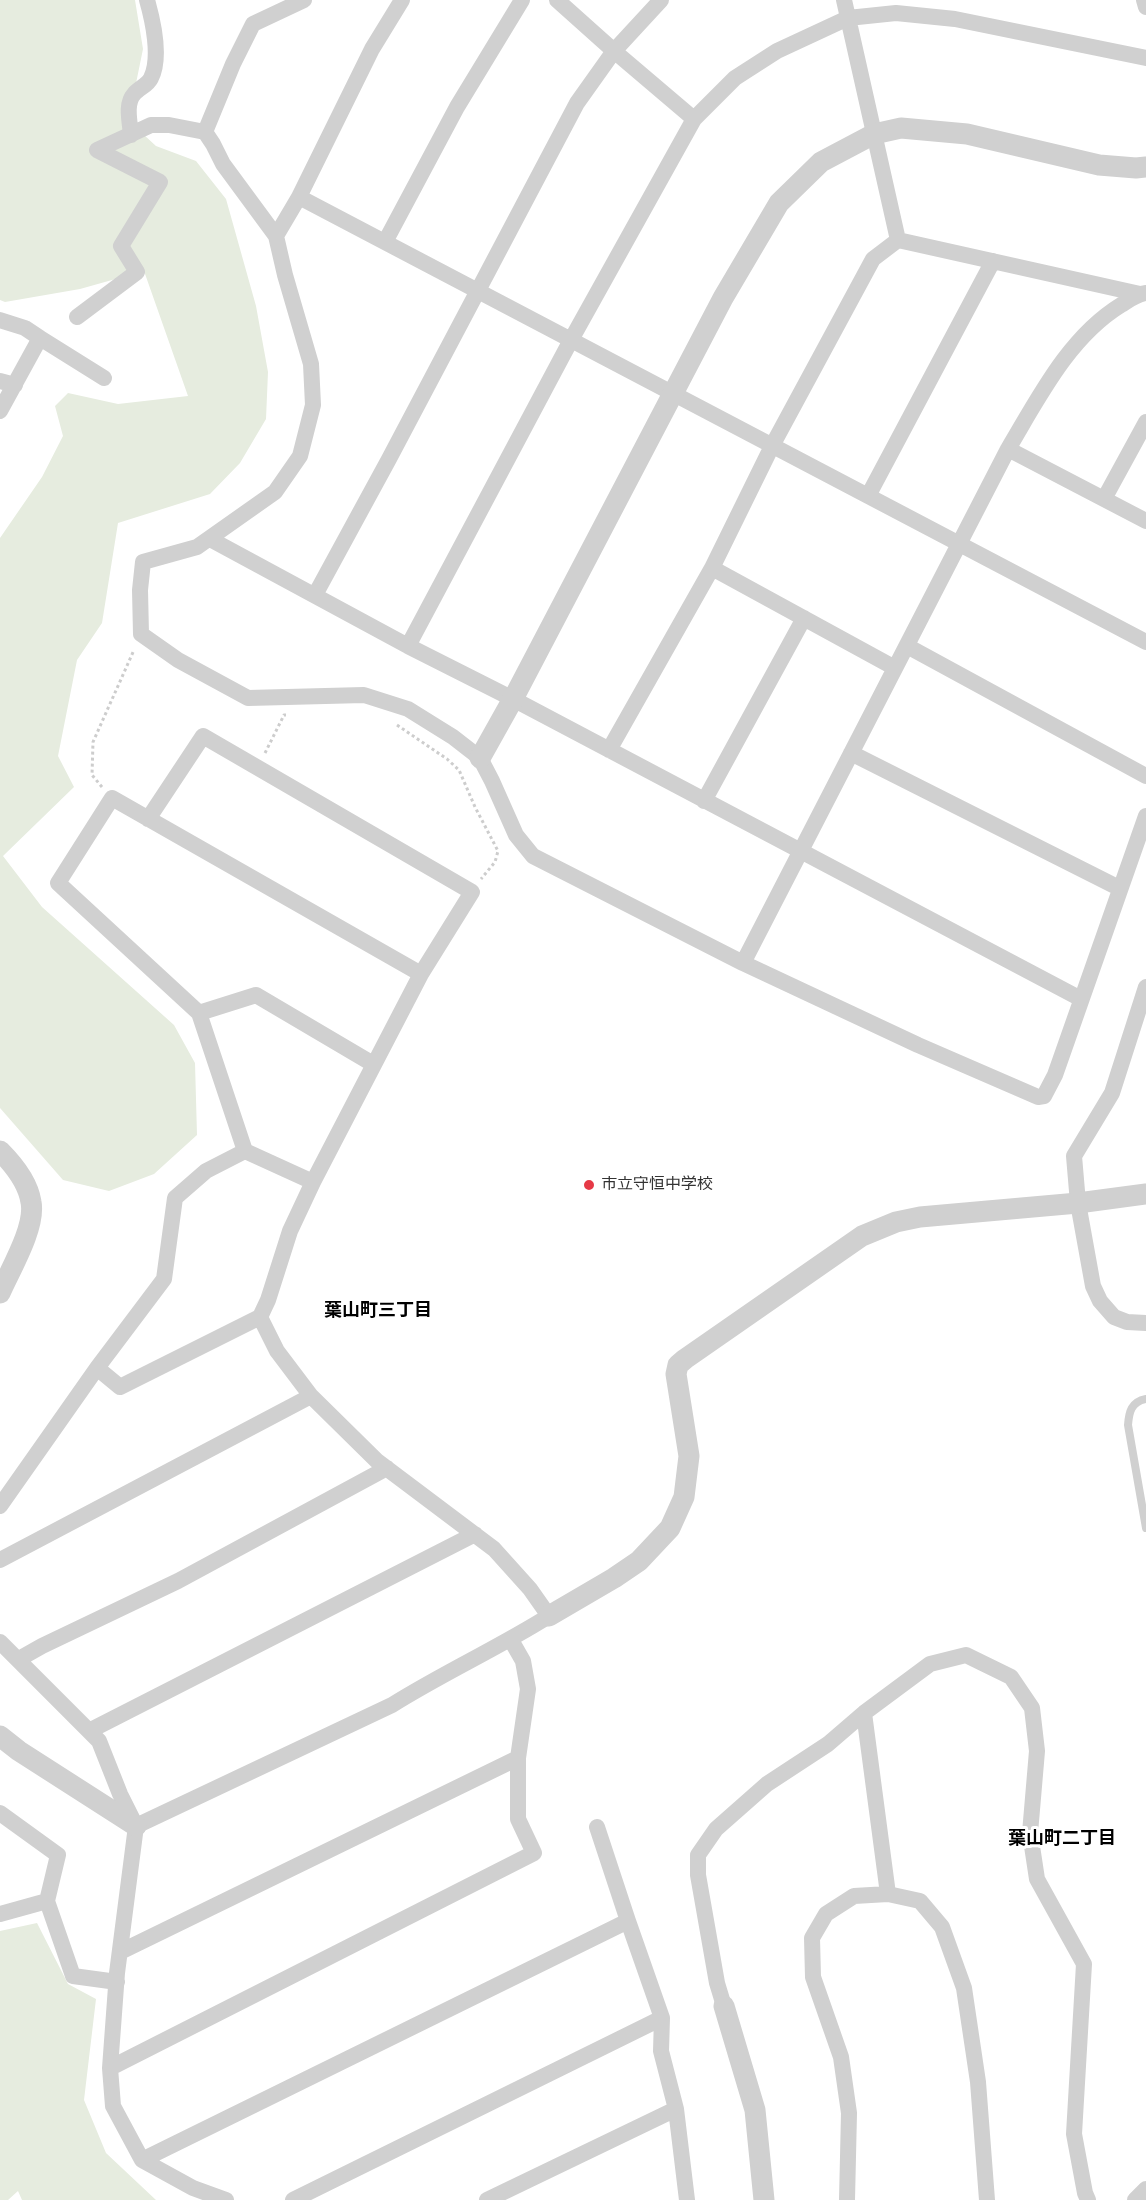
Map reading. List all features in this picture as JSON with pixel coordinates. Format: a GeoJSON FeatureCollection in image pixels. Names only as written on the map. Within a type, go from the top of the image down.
{"type":"FeatureCollection","features":[{"type":"Feature","properties":{"kind":"street"},"geometry":{"type":"LineString","coordinates":[[131,135],[128,109],[133,95],[151,80],[155,62],[154,22],[147,0]]}},
{"type":"Feature","properties":{"kind":"street"},"geometry":{"type":"LineString","coordinates":[[205,132],[233,64],[254,24],[304,0]]}},
{"type":"Feature","properties":{"kind":"street"},"geometry":{"type":"LineString","coordinates":[[276,236],[299,197],[372,49],[402,0]]}},
{"type":"Feature","properties":{"kind":"street"},"geometry":{"type":"LineString","coordinates":[[385,242],[457,107],[522,0]]}},
{"type":"Feature","properties":{"kind":"street"},"geometry":{"type":"LineString","coordinates":[[557,0],[694,119]]}},
{"type":"Feature","properties":{"kind":"street"},"geometry":{"type":"LineString","coordinates":[[315,595],[577,103],[614,51],[661,0]]}},
{"type":"Feature","properties":{"kind":"street"},"geometry":{"type":"LineString","coordinates":[[844,0],[898,240]]}},
{"type":"Feature","properties":{"kind":"street"},"geometry":{"type":"LineString","coordinates":[[1144,0],[1146,7]]}},
{"type":"Feature","properties":{"kind":"street"},"geometry":{"type":"LineString","coordinates":[[408,646],[571,340],[694,119],[735,78],[777,51],[848,18],[896,13],[955,19],[1146,58]]}},
{"type":"Feature","properties":{"kind":"street"},"geometry":{"type":"LineString","coordinates":[[77,317],[137,272],[121,246],[160,182],[98,150],[151,125],[169,125],[205,132],[223,164],[276,236],[311,364],[313,405],[300,456],[275,492],[197,547],[143,562],[140,590],[141,634],[178,660],[248,698],[364,695],[408,709],[453,737],[480,758],[516,835],[533,856],[742,963],[918,1045],[1038,1097],[1044,1096],[1048,1092],[1146,816]]}},
{"type":"Feature","properties":{"kind":"street"},"geometry":{"type":"LineString","coordinates":[[480,758],[723,298],[779,203],[821,162],[874,134],[901,129],[967,134],[1099,165],[1146,167]]}},
{"type":"Feature","properties":{"kind":"street"},"geometry":{"type":"LineString","coordinates":[[299,197],[1146,642]]}},
{"type":"Feature","properties":{"kind":"street"},"geometry":{"type":"LineString","coordinates":[[609,750],[712,568],[772,446],[873,259],[898,240],[1143,293]]}},
{"type":"Feature","properties":{"kind":"street"},"geometry":{"type":"LineString","coordinates":[[868,496],[993,261]]}},
{"type":"Feature","properties":{"kind":"street"},"geometry":{"type":"LineString","coordinates":[[742,963],[1008,449],[1050,380],[1084,334],[1111,311],[1143,293]]}},
{"type":"Feature","properties":{"kind":"street"},"geometry":{"type":"LineString","coordinates":[[0,320],[24,328],[104,378]]}},
{"type":"Feature","properties":{"kind":"street"},"geometry":{"type":"LineString","coordinates":[[0,411],[8,383],[40,338]]}},
{"type":"Feature","properties":{"kind":"street"},"geometry":{"type":"LineString","coordinates":[[1104,499],[1146,422]]}},
{"type":"Feature","properties":{"kind":"street"},"geometry":{"type":"LineString","coordinates":[[1008,449],[1146,521]]}},
{"type":"Feature","properties":{"kind":"street"},"geometry":{"type":"LineString","coordinates":[[210,538],[408,646],[513,699],[1081,999]]}},
{"type":"Feature","properties":{"kind":"street"},"geometry":{"type":"LineString","coordinates":[[712,568],[895,668]]}},
{"type":"Feature","properties":{"kind":"street"},"geometry":{"type":"LineString","coordinates":[[704,801],[804,618]]}},
{"type":"Feature","properties":{"kind":"street"},"geometry":{"type":"LineString","coordinates":[[908,646],[1146,776]]}},
{"type":"Feature","properties":{"kind":"street"},"geometry":{"type":"LineString","coordinates":[[97,1368],[120,1387],[260,1317],[268,1300],[290,1231],[313,1182],[421,974],[472,892],[203,736],[148,819]]}},
{"type":"Feature","properties":{"kind":"street"},"geometry":{"type":"LineString","coordinates":[[851,753],[1119,888]]}},
{"type":"Feature","properties":{"kind":"street"},"geometry":{"type":"LineString","coordinates":[[313,1182],[244,1151],[199,1013],[58,883],[111,798],[421,974]]}},
{"type":"Feature","properties":{"kind":"street"},"geometry":{"type":"LineString","coordinates":[[1146,987],[1112,1093],[1074,1156],[1078,1203],[1093,1286],[1100,1301],[1113,1317],[1127,1322],[1146,1323]]}},
{"type":"Feature","properties":{"kind":"street"},"geometry":{"type":"LineString","coordinates":[[199,1013],[256,995],[373,1064]]}},
{"type":"Feature","properties":{"kind":"street"},"geometry":{"type":"LineString","coordinates":[[0,1151],[23,1181],[32,1208],[26,1235],[0,1293]]}},
{"type":"Feature","properties":{"kind":"street"},"geometry":{"type":"LineString","coordinates":[[0,1506],[97,1368],[164,1279],[175,1198],[206,1171],[244,1151]]}},
{"type":"Feature","properties":{"kind":"street"},"geometry":{"type":"LineString","coordinates":[[136,1826],[392,1705],[426,1684],[511,1640],[639,1561],[670,1528],[684,1497],[689,1456],[676,1374],[678,1365],[862,1236],[896,1222],[920,1216],[1078,1203],[1146,1194]]}},
{"type":"Feature","properties":{"kind":"street"},"geometry":{"type":"LineString","coordinates":[[260,1317],[277,1351],[311,1396],[377,1461],[475,1534],[505,1560],[549,1616]]}},
{"type":"Feature","properties":{"kind":"street"},"geometry":{"type":"LineString","coordinates":[[0,1560],[311,1396]]}},
{"type":"Feature","properties":{"kind":"street"},"geometry":{"type":"LineString","coordinates":[[19,1659],[178,1581],[387,1467]]}},
{"type":"Feature","properties":{"kind":"street"},"geometry":{"type":"LineString","coordinates":[[89,1731],[475,1534]]}},
{"type":"Feature","properties":{"kind":"street"},"geometry":{"type":"LineString","coordinates":[[110,2068],[534,1853],[518,1819],[519,1758],[528,1689],[523,1662],[511,1640]]}},
{"type":"Feature","properties":{"kind":"street"},"geometry":{"type":"LineString","coordinates":[[0,1642],[99,1741],[120,1794],[136,1826],[117,1982],[110,2068],[113,2106],[142,2160],[193,2188],[226,2200]]}},
{"type":"Feature","properties":{"kind":"street"},"geometry":{"type":"LineString","coordinates":[[764,2200],[755,2110],[717,1983],[698,1875],[698,1855],[716,1829],[767,1784],[828,1744],[864,1713],[930,1664],[966,1655],[1011,1677],[1032,1708],[1037,1752],[1030,1833],[1037,1879],[1084,1964],[1074,2134],[1088,2200]]}},
{"type":"Feature","properties":{"kind":"street"},"geometry":{"type":"LineString","coordinates":[[864,1713],[888,1894]]}},
{"type":"Feature","properties":{"kind":"street"},"geometry":{"type":"LineString","coordinates":[[0,1736],[136,1826]]}},
{"type":"Feature","properties":{"kind":"street"},"geometry":{"type":"LineString","coordinates":[[120,1952],[519,1758]]}},
{"type":"Feature","properties":{"kind":"street"},"geometry":{"type":"LineString","coordinates":[[0,1813],[58,1855],[47,1901],[73,1976],[117,1982]]}},
{"type":"Feature","properties":{"kind":"street"},"geometry":{"type":"LineString","coordinates":[[597,1827],[662,2018],[661,2051],[676,2109],[687,2200]]}},
{"type":"Feature","properties":{"kind":"street"},"geometry":{"type":"LineString","coordinates":[[847,2200],[849,2113],[841,2057],[813,1977],[812,1938],[826,1914],[854,1896],[888,1894],[920,1901],[942,1927],[964,1988],[978,2082],[987,2200]]}},
{"type":"Feature","properties":{"kind":"street"},"geometry":{"type":"LineString","coordinates":[[0,1914],[47,1901]]}},
{"type":"Feature","properties":{"kind":"street"},"geometry":{"type":"LineString","coordinates":[[142,2160],[628,1921]]}},
{"type":"Feature","properties":{"kind":"street"},"geometry":{"type":"LineString","coordinates":[[293,2200],[662,2018]]}},
{"type":"Feature","properties":{"kind":"street"},"geometry":{"type":"LineString","coordinates":[[487,2200],[676,2109]]}},
{"type":"Feature","properties":{"kind":"street"},"geometry":{"type":"LineString","coordinates":[[1135,2200],[1146,2189]]}},
{"type":"Feature","properties":{"kind":"lane"},"geometry":{"type":"LineString","coordinates":[[1146,1399],[1138,1401],[1129,1410],[1128,1425],[1146,1528]]}},
{"type":"Feature","properties":{"kind":"path"},"geometry":{"type":"LineString","coordinates":[[111,798],[92,775],[93,742],[141,634]]}},
{"type":"Feature","properties":{"kind":"path"},"geometry":{"type":"LineString","coordinates":[[258,768],[284,715],[291,713]]}},
{"type":"Feature","properties":{"kind":"path"},"geometry":{"type":"LineString","coordinates":[[393,723],[447,759],[459,770],[494,842],[498,851],[495,862],[472,892]]}},
{"type":"Feature","properties":{"kind":"shaded area"},"geometry":{"type":"Polygon","coordinates":[[[0,0],[135,0],[143,49],[130,122],[156,146],[196,161],[226,199],[256,306],[268,372],[266,419],[240,463],[210,494],[118,523],[102,623],[77,660],[58,756],[74,787],[3,856],[42,907],[174,1025],[195,1063],[197,1135],[154,1174],[109,1191],[63,1180],[0,1108],[0,538],[42,477],[63,436],[55,406],[68,393],[118,404],[188,396],[144,271],[80,289],[5,302],[0,300],[0,0]]]}},
{"type":"Feature","properties":{"kind":"shaded area"},"geometry":{"type":"Polygon","coordinates":[[[37,1923],[68,1984],[96,1999],[84,2100],[106,2153],[156,2200],[22,2200],[18,2191],[8,2200],[0,2200],[0,1931],[37,1923]]]}},
{"type":"Feature","properties":{"kind":"place","name":"市立守恒中学校"},"geometry":{"type":"Point","coordinates":[589,1185]}},
{"type":"Feature","properties":{"kind":"district","name":"葉山町三丁目"},"geometry":{"type":"Point","coordinates":[378,1312]}},
{"type":"Feature","properties":{"kind":"district","name":"葉山町二丁目"},"geometry":{"type":"Point","coordinates":[1062,1840]}}]}
